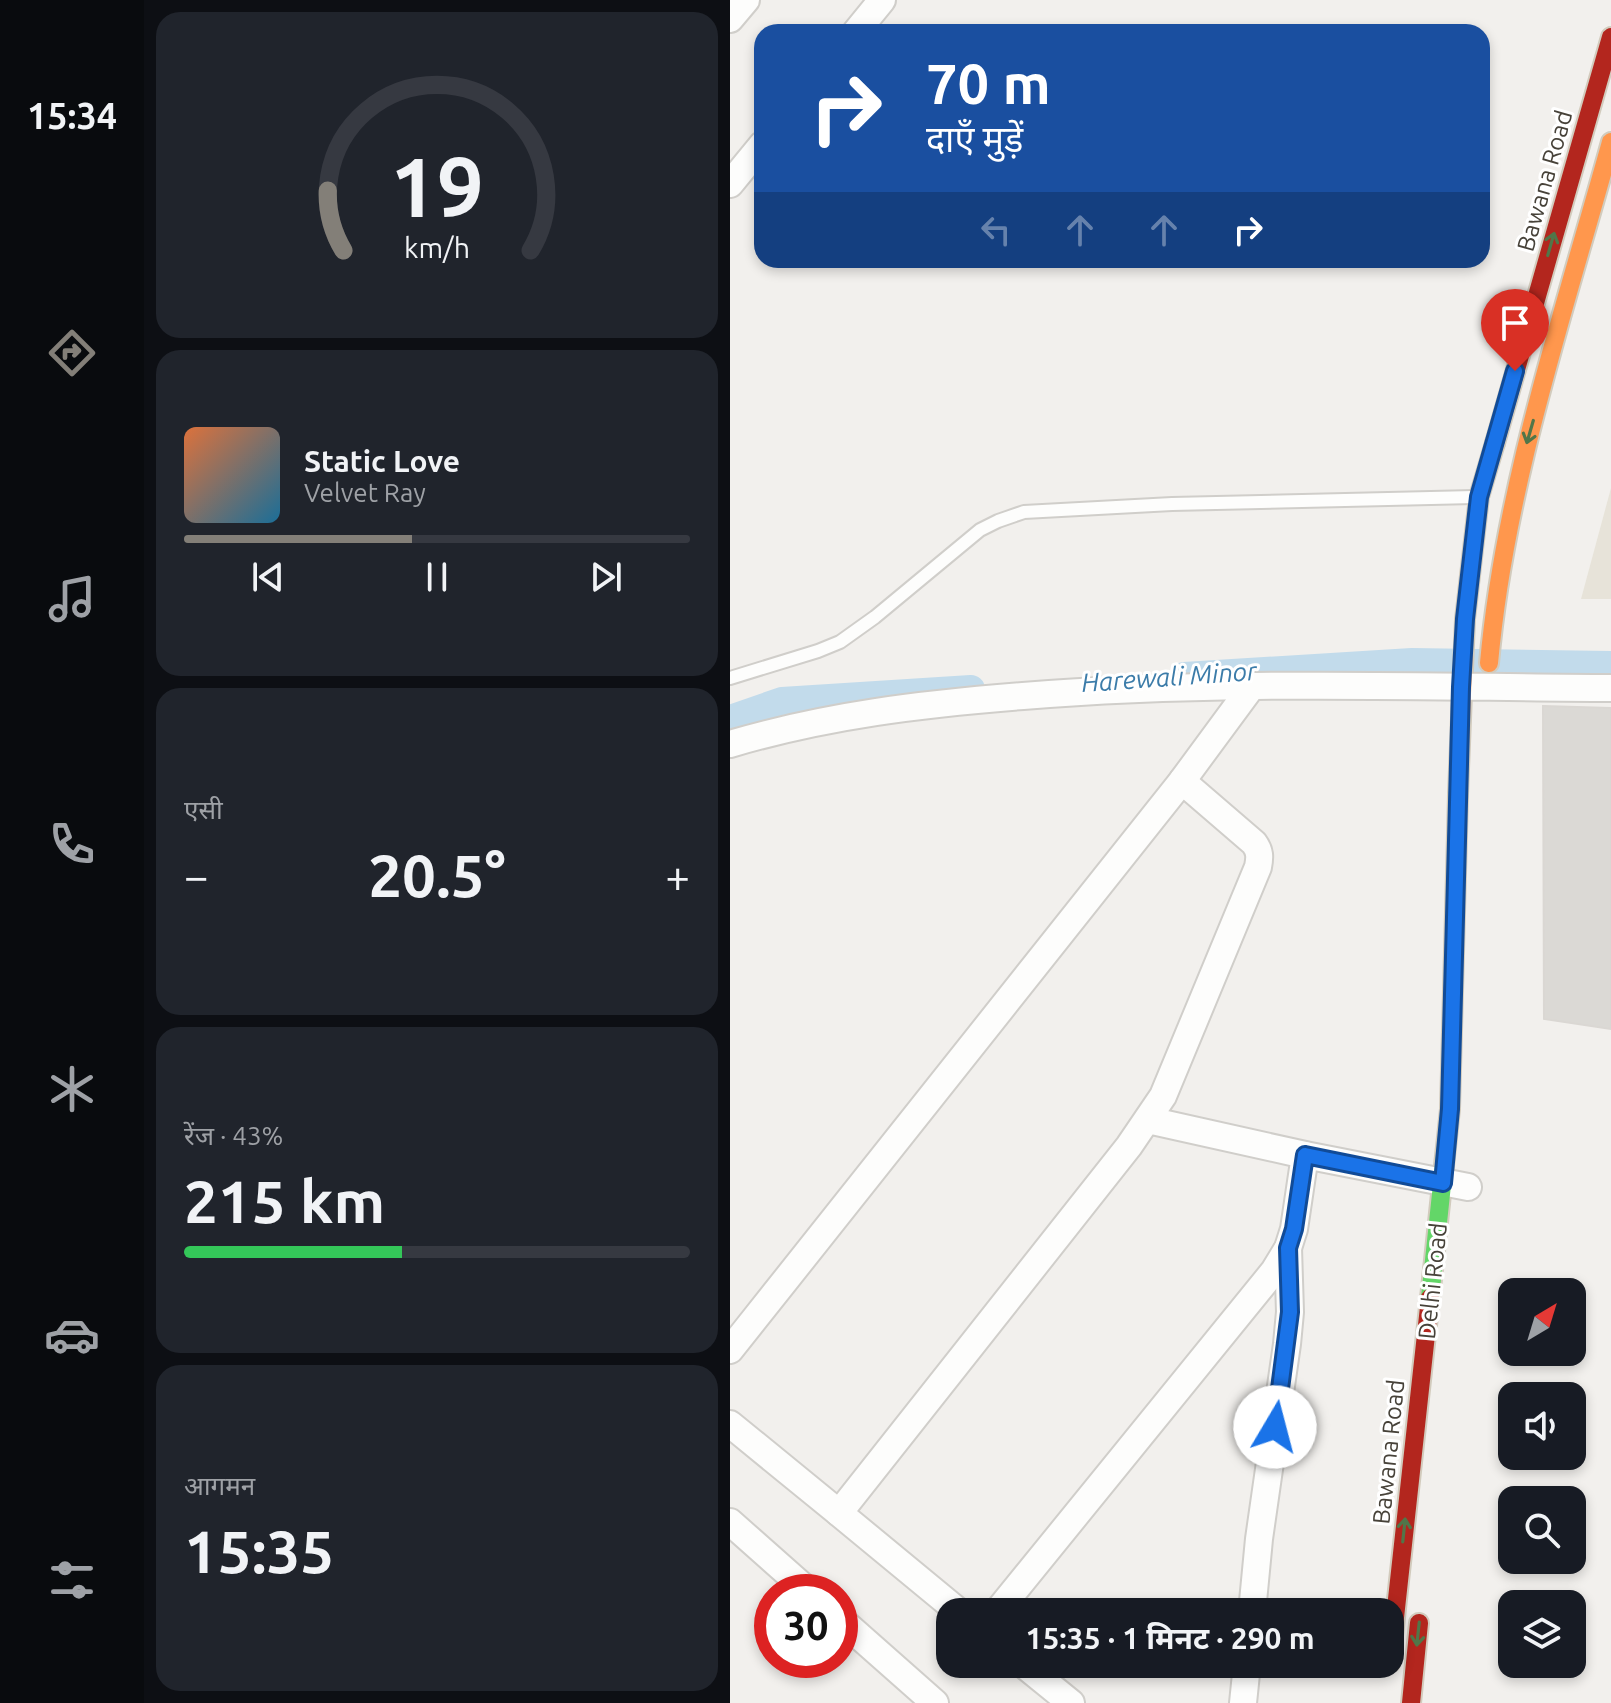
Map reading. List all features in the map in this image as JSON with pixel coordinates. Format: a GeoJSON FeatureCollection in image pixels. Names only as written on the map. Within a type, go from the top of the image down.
{"type":"FeatureCollection","features":[{"type":"Feature","properties":{"kind":"main road","name":"Bawana Road"},"geometry":{"type":"LineString","coordinates":[[1400,1598],[1462,1185],[1450,1109],[1459,1032],[1462,679],[1465,619],[1479,497],[1611,37]]}},
{"type":"Feature","properties":{"kind":"main road"},"geometry":{"type":"LineString","coordinates":[[1488,687],[1493,619],[1520,469],[1611,142]]}},
{"type":"Feature","properties":{"kind":"main road"},"geometry":{"type":"LineString","coordinates":[[1474,540],[1506,543]]}},
{"type":"Feature","properties":{"kind":"main road"},"geometry":{"type":"LineString","coordinates":[[1411,1703],[1421,1611]]}},
{"type":"Feature","properties":{"kind":"street"},"geometry":{"type":"LineString","coordinates":[[730,19],[746,0]]}},
{"type":"Feature","properties":{"kind":"street"},"geometry":{"type":"LineString","coordinates":[[862,24],[882,0]]}},
{"type":"Feature","properties":{"kind":"street"},"geometry":{"type":"LineString","coordinates":[[730,184],[754,155]]}},
{"type":"Feature","properties":{"kind":"street"},"geometry":{"type":"LineString","coordinates":[[730,744],[823,720],[937,703],[1098,690],[1462,679],[1488,687],[1611,688]]}},
{"type":"Feature","properties":{"kind":"street"},"geometry":{"type":"LineString","coordinates":[[730,1350],[1182,781],[1252,686]]}},
{"type":"Feature","properties":{"kind":"street"},"geometry":{"type":"LineString","coordinates":[[839,1513],[1148,1120],[1163,1096],[1260,858],[1254,843],[1182,781]]}},
{"type":"Feature","properties":{"kind":"street"},"geometry":{"type":"LineString","coordinates":[[1148,1120],[1305,1155],[1462,1185]]}},
{"type":"Feature","properties":{"kind":"street"},"geometry":{"type":"LineString","coordinates":[[1008,1598],[1274,1271],[1288,1248],[1294,1229],[1305,1155]]}},
{"type":"Feature","properties":{"kind":"street"},"geometry":{"type":"LineString","coordinates":[[1253,1598],[1287,1344],[1290,1312],[1288,1248]]}},
{"type":"Feature","properties":{"kind":"street"},"geometry":{"type":"LineString","coordinates":[[730,1424],[942,1598]]}},
{"type":"Feature","properties":{"kind":"street"},"geometry":{"type":"LineString","coordinates":[[730,1522],[789,1574]]}},
{"type":"Feature","properties":{"kind":"street"},"geometry":{"type":"LineString","coordinates":[[858,1635],[935,1703]]}},
{"type":"Feature","properties":{"kind":"street"},"geometry":{"type":"LineString","coordinates":[[1040,1678],[1071,1703]]}},
{"type":"Feature","properties":{"kind":"street"},"geometry":{"type":"LineString","coordinates":[[1243,1703],[1246,1678]]}},
{"type":"Feature","properties":{"kind":"lane"},"geometry":{"type":"LineString","coordinates":[[730,678],[840,642],[980,530],[1024,512],[1172,504],[1479,497]]}},
{"type":"Feature","properties":{"kind":"shaded area"},"geometry":{"type":"Polygon","coordinates":[[[1611,488],[1611,599],[1581,599],[1611,488]]]}},
{"type":"Feature","properties":{"kind":"building"},"geometry":{"type":"Polygon","coordinates":[[[1543,706],[1611,708],[1611,1029],[1544,1019],[1543,706]]]}},
{"type":"Feature","properties":{"kind":"waterway","name":"Harewali Minor"},"geometry":{"type":"LineString","coordinates":[[1184,676],[1412,662],[1611,665]]}},
{"type":"Feature","properties":{"kind":"waterway","name":"Harewali Minor"},"geometry":{"type":"LineString","coordinates":[[730,719],[782,701],[971,689]]}},
{"type":"Feature","properties":{"kind":"traffic: fast"},"geometry":{"type":"LineString","coordinates":[[1430,1298],[1450,1109],[1458,794]]}},
{"type":"Feature","properties":{"kind":"traffic: slow"},"geometry":{"type":"LineString","coordinates":[[1489,663],[1497,597],[1522,465],[1611,142]]}},
{"type":"Feature","properties":{"kind":"traffic: slow"},"geometry":{"type":"LineString","coordinates":[[1458,794],[1465,619],[1479,497],[1495,443]]}},
{"type":"Feature","properties":{"kind":"traffic: jam"},"geometry":{"type":"LineString","coordinates":[[1495,443],[1611,37]]}},
{"type":"Feature","properties":{"kind":"traffic: jam"},"geometry":{"type":"LineString","coordinates":[[1397,1598],[1430,1298]]}},
{"type":"Feature","properties":{"kind":"traffic: jam"},"geometry":{"type":"LineString","coordinates":[[1411,1703],[1419,1623]]}},
{"type":"Feature","properties":{"kind":"route"},"geometry":{"type":"LineString","coordinates":[[1275,1427],[1290,1312],[1288,1248],[1294,1229],[1305,1155],[1443,1183],[1450,1109],[1465,619],[1479,497],[1515,371]]}}]}
